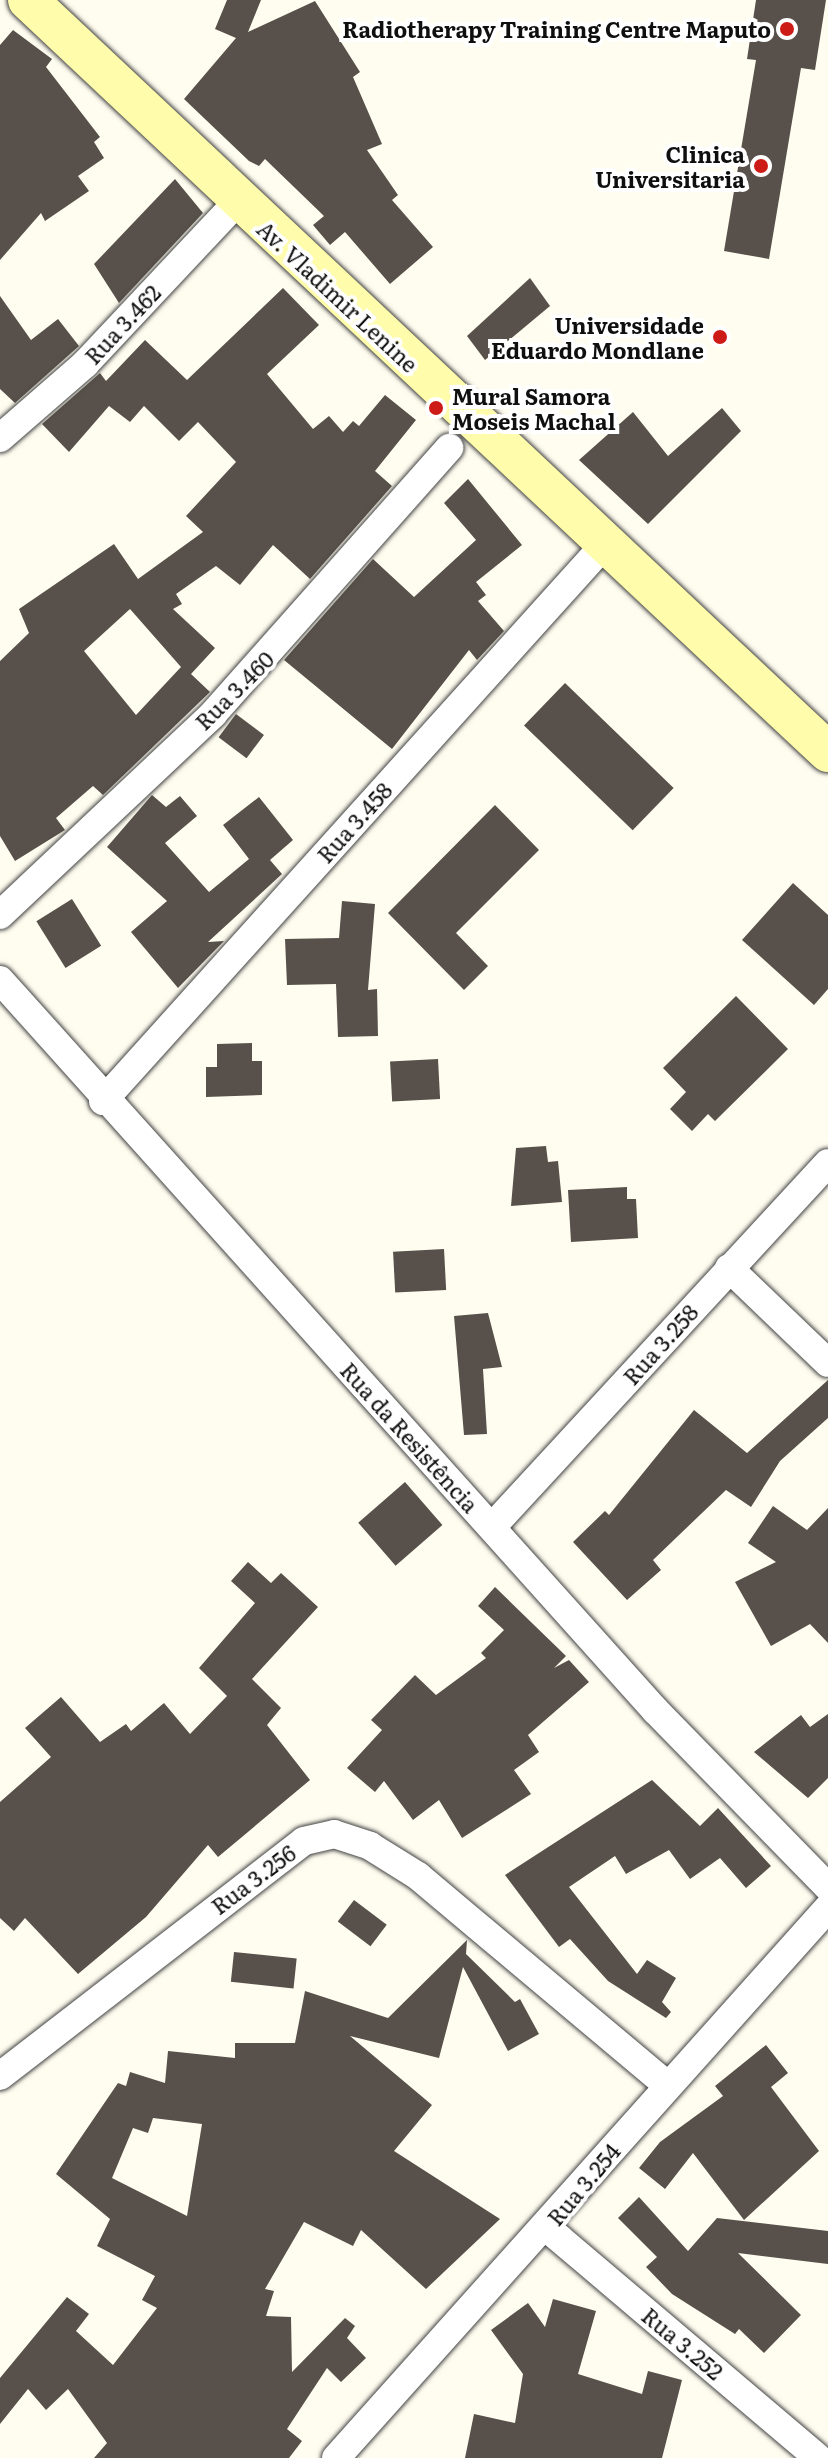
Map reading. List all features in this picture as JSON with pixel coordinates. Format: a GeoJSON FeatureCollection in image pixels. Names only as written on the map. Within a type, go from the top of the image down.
{"type":"FeatureCollection","features":[{"type":"Feature","properties":{"kind":"main road","name":"Av. Vladimir Lenine"},"geometry":{"type":"LineString","coordinates":[[28,0],[237,202],[828,752]]}},
{"type":"Feature","properties":{"kind":"street","name":"Rua 3.462"},"geometry":{"type":"LineString","coordinates":[[0,438],[85,364],[237,202]]}},
{"type":"Feature","properties":{"kind":"street","name":"Rua 3.460"},"geometry":{"type":"LineString","coordinates":[[0,915],[213,714],[449,448]]}},
{"type":"Feature","properties":{"kind":"street","name":"Rua 3.458"},"geometry":{"type":"LineString","coordinates":[[103,1101],[605,544]]}},
{"type":"Feature","properties":{"kind":"street","name":"Rua da Resistência"},"geometry":{"type":"LineString","coordinates":[[0,980],[103,1101],[656,1711],[828,1887]]}},
{"type":"Feature","properties":{"kind":"street","name":"Rua 3.258"},"geometry":{"type":"LineString","coordinates":[[492,1527],[828,1163]]}},
{"type":"Feature","properties":{"kind":"street"},"geometry":{"type":"LineString","coordinates":[[729,1268],[828,1363]]}},
{"type":"Feature","properties":{"kind":"street","name":"Rua 3.256"},"geometry":{"type":"LineString","coordinates":[[0,2076],[304,1841],[334,1834],[418,1876],[666,2084]]}},
{"type":"Feature","properties":{"kind":"street","name":"Rua 3.254"},"geometry":{"type":"LineString","coordinates":[[336,2458],[547,2228],[666,2084],[828,1908]]}},
{"type":"Feature","properties":{"kind":"street","name":"Rua 3.252"},"geometry":{"type":"LineString","coordinates":[[547,2228],[818,2458]]}},
{"type":"Feature","properties":{"kind":"building"},"geometry":{"type":"Polygon","coordinates":[[[227,0],[261,0],[248,32],[315,1],[360,72],[353,77],[382,144],[367,150],[398,195],[392,200],[433,247],[390,284],[345,232],[330,245],[313,225],[324,216],[265,159],[259,166],[249,161],[184,99],[236,38],[215,29],[227,0]]]}},
{"type":"Feature","properties":{"kind":"building","name":"Clinica Universitaria"},"geometry":{"type":"Polygon","coordinates":[[[756,0],[826,0],[815,70],[801,68],[769,259],[724,251],[756,60],[747,59],[756,0]]]}},
{"type":"Feature","properties":{"kind":"building"},"geometry":{"type":"Polygon","coordinates":[[[13,30],[52,59],[46,67],[100,137],[94,142],[104,158],[78,176],[89,191],[45,221],[41,213],[0,260],[0,45],[13,30]]]}},
{"type":"Feature","properties":{"kind":"building"},"geometry":{"type":"Polygon","coordinates":[[[175,179],[203,213],[119,303],[94,264],[175,179]]]}},
{"type":"Feature","properties":{"kind":"building"},"geometry":{"type":"Polygon","coordinates":[[[530,278],[550,306],[485,360],[467,336],[530,278]]]}},
{"type":"Feature","properties":{"kind":"building"},"geometry":{"type":"Polygon","coordinates":[[[283,288],[319,325],[267,374],[313,429],[329,416],[343,432],[353,421],[359,426],[385,395],[416,420],[375,471],[392,486],[310,579],[273,545],[240,585],[216,566],[176,594],[182,604],[173,609],[215,648],[191,674],[210,692],[103,795],[93,786],[56,818],[65,830],[15,861],[0,836],[0,661],[29,633],[19,609],[114,544],[138,579],[203,532],[186,516],[236,462],[198,422],[179,441],[144,406],[130,422],[109,406],[69,452],[42,424],[100,373],[106,381],[145,340],[187,380],[283,288]],[[130,609],[84,651],[136,715],[181,667],[130,609]]]}},
{"type":"Feature","properties":{"kind":"building"},"geometry":{"type":"Polygon","coordinates":[[[0,296],[31,340],[58,319],[79,346],[15,403],[0,389],[0,296]]]}},
{"type":"Feature","properties":{"kind":"building"},"geometry":{"type":"Polygon","coordinates":[[[722,408],[741,431],[648,524],[579,460],[633,412],[668,456],[722,408]]]}},
{"type":"Feature","properties":{"kind":"building"},"geometry":{"type":"Polygon","coordinates":[[[468,479],[522,545],[476,582],[486,595],[478,601],[504,631],[477,660],[469,650],[392,749],[284,660],[373,559],[414,597],[476,540],[444,503],[468,479]]]}},
{"type":"Feature","properties":{"kind":"building"},"geometry":{"type":"Polygon","coordinates":[[[565,683],[674,788],[633,830],[524,725],[565,683]]]}},
{"type":"Feature","properties":{"kind":"building"},"geometry":{"type":"Polygon","coordinates":[[[236,714],[264,735],[246,758],[219,737],[236,714]]]}},
{"type":"Feature","properties":{"kind":"building"},"geometry":{"type":"Polygon","coordinates":[[[152,795],[166,807],[180,796],[197,816],[165,843],[209,892],[249,859],[223,825],[259,797],[293,840],[270,860],[282,874],[208,942],[224,941],[178,988],[131,932],[167,901],[107,847],[152,795]]]}},
{"type":"Feature","properties":{"kind":"building"},"geometry":{"type":"Polygon","coordinates":[[[495,805],[539,850],[456,933],[488,966],[464,990],[388,913],[495,805]]]}},
{"type":"Feature","properties":{"kind":"building"},"geometry":{"type":"Polygon","coordinates":[[[793,883],[828,915],[828,989],[814,1005],[742,940],[793,883]]]}},
{"type":"Feature","properties":{"kind":"building"},"geometry":{"type":"Polygon","coordinates":[[[72,899],[101,946],[66,968],[36,921],[72,899]]]}},
{"type":"Feature","properties":{"kind":"building"},"geometry":{"type":"Polygon","coordinates":[[[342,901],[375,904],[368,990],[377,989],[378,1036],[338,1037],[336,984],[287,985],[285,939],[339,938],[342,901]]]}},
{"type":"Feature","properties":{"kind":"building"},"geometry":{"type":"Polygon","coordinates":[[[736,996],[788,1049],[715,1121],[708,1114],[692,1131],[670,1109],[686,1092],[663,1068],[736,996]]]}},
{"type":"Feature","properties":{"kind":"building"},"geometry":{"type":"Polygon","coordinates":[[[252,1043],[252,1061],[262,1061],[262,1095],[206,1097],[206,1067],[217,1067],[217,1044],[252,1043]]]}},
{"type":"Feature","properties":{"kind":"building"},"geometry":{"type":"Polygon","coordinates":[[[438,1059],[440,1099],[392,1101],[390,1062],[438,1059]]]}},
{"type":"Feature","properties":{"kind":"building"},"geometry":{"type":"Polygon","coordinates":[[[546,1146],[548,1162],[558,1161],[562,1202],[511,1206],[516,1148],[546,1146]]]}},
{"type":"Feature","properties":{"kind":"building"},"geometry":{"type":"Polygon","coordinates":[[[627,1187],[627,1199],[636,1199],[638,1238],[571,1242],[568,1190],[627,1187]]]}},
{"type":"Feature","properties":{"kind":"building"},"geometry":{"type":"Polygon","coordinates":[[[444,1249],[446,1290],[395,1293],[393,1252],[444,1249]]]}},
{"type":"Feature","properties":{"kind":"building"},"geometry":{"type":"Polygon","coordinates":[[[488,1313],[502,1367],[483,1369],[487,1434],[464,1435],[454,1316],[488,1313]]]}},
{"type":"Feature","properties":{"kind":"building"},"geometry":{"type":"Polygon","coordinates":[[[828,1380],[828,1418],[780,1461],[751,1507],[726,1490],[653,1560],[661,1570],[627,1600],[573,1542],[605,1511],[609,1515],[694,1410],[747,1453],[828,1380]]]}},
{"type":"Feature","properties":{"kind":"building"},"geometry":{"type":"Polygon","coordinates":[[[405,1482],[442,1525],[396,1566],[358,1523],[405,1482]]]}},
{"type":"Feature","properties":{"kind":"building"},"geometry":{"type":"Polygon","coordinates":[[[773,1506],[807,1530],[828,1508],[828,1643],[810,1624],[771,1646],[735,1582],[776,1562],[748,1543],[773,1506]]]}},
{"type":"Feature","properties":{"kind":"building"},"geometry":{"type":"Polygon","coordinates":[[[248,1562],[271,1583],[281,1573],[318,1607],[252,1679],[281,1708],[267,1725],[310,1780],[218,1857],[208,1845],[146,1917],[78,1974],[25,1918],[14,1931],[0,1918],[0,1802],[51,1757],[25,1728],[61,1697],[100,1742],[126,1724],[131,1731],[164,1703],[190,1734],[227,1696],[199,1668],[255,1603],[231,1581],[248,1562]]]}},
{"type":"Feature","properties":{"kind":"building"},"geometry":{"type":"Polygon","coordinates":[[[495,1587],[566,1656],[554,1668],[569,1660],[589,1682],[528,1735],[539,1752],[514,1770],[531,1794],[462,1838],[439,1800],[413,1820],[384,1781],[375,1792],[347,1768],[382,1730],[371,1720],[415,1675],[436,1695],[486,1658],[481,1653],[504,1630],[478,1606],[495,1587]]]}},
{"type":"Feature","properties":{"kind":"building"},"geometry":{"type":"Polygon","coordinates":[[[828,1714],[828,1778],[808,1798],[754,1752],[801,1715],[810,1727],[828,1714]]]}},
{"type":"Feature","properties":{"kind":"building"},"geometry":{"type":"Polygon","coordinates":[[[652,1780],[700,1826],[718,1808],[771,1866],[746,1888],[720,1858],[690,1879],[669,1850],[626,1874],[615,1856],[569,1887],[637,1974],[647,1960],[676,1978],[662,2002],[671,2012],[666,2018],[608,1981],[570,1939],[559,1947],[505,1875],[652,1780]]]}},
{"type":"Feature","properties":{"kind":"building"},"geometry":{"type":"Polygon","coordinates":[[[354,1900],[387,1925],[370,1946],[338,1922],[354,1900]]]}},
{"type":"Feature","properties":{"kind":"building"},"geometry":{"type":"Polygon","coordinates":[[[467,1940],[466,1954],[515,2002],[520,1999],[539,2034],[508,2051],[463,1967],[439,2058],[350,2036],[432,2105],[394,2151],[500,2219],[426,2289],[361,2230],[353,2246],[304,2222],[265,2289],[274,2291],[266,2316],[291,2317],[292,2372],[345,2318],[355,2326],[347,2338],[366,2358],[341,2382],[327,2368],[287,2429],[302,2441],[289,2458],[94,2458],[107,2443],[68,2389],[46,2410],[28,2389],[0,2424],[0,2378],[67,2297],[89,2314],[76,2331],[113,2365],[157,2308],[142,2300],[155,2276],[97,2246],[110,2219],[56,2174],[118,2083],[126,2086],[130,2072],[165,2083],[168,2051],[235,2058],[235,2043],[295,2043],[305,1991],[388,2018],[467,1940]],[[153,2118],[148,2133],[133,2128],[112,2178],[187,2216],[202,2124],[153,2118]]]}},
{"type":"Feature","properties":{"kind":"building"},"geometry":{"type":"Polygon","coordinates":[[[234,1952],[297,1959],[294,1988],[231,1982],[234,1952]]]}},
{"type":"Feature","properties":{"kind":"building"},"geometry":{"type":"Polygon","coordinates":[[[766,2045],[788,2073],[771,2087],[819,2151],[744,2220],[693,2153],[665,2189],[639,2168],[660,2142],[723,2096],[715,2086],[766,2045]]]}},
{"type":"Feature","properties":{"kind":"building"},"geometry":{"type":"Polygon","coordinates":[[[639,2197],[688,2251],[717,2218],[828,2231],[828,2264],[738,2253],[801,2315],[764,2353],[739,2329],[735,2334],[672,2294],[646,2267],[657,2257],[618,2218],[639,2197]]]}},
{"type":"Feature","properties":{"kind":"building"},"geometry":{"type":"Polygon","coordinates":[[[553,2299],[596,2311],[578,2374],[642,2394],[648,2371],[682,2380],[662,2458],[465,2458],[474,2414],[515,2423],[523,2374],[491,2330],[528,2303],[545,2327],[553,2299]]]}},
{"type":"Feature","properties":{"kind":"place","name":"Radiotherapy Training Centre Maputo"},"geometry":{"type":"Point","coordinates":[787,29]}},
{"type":"Feature","properties":{"kind":"place","name":"Clinica Universitaria"},"geometry":{"type":"Point","coordinates":[761,166]}},
{"type":"Feature","properties":{"kind":"place","name":"Universidade Eduardo Mondlane"},"geometry":{"type":"Point","coordinates":[720,337]}},
{"type":"Feature","properties":{"kind":"place","name":"Mural Samora Moseis Machal"},"geometry":{"type":"Point","coordinates":[436,408]}}]}
